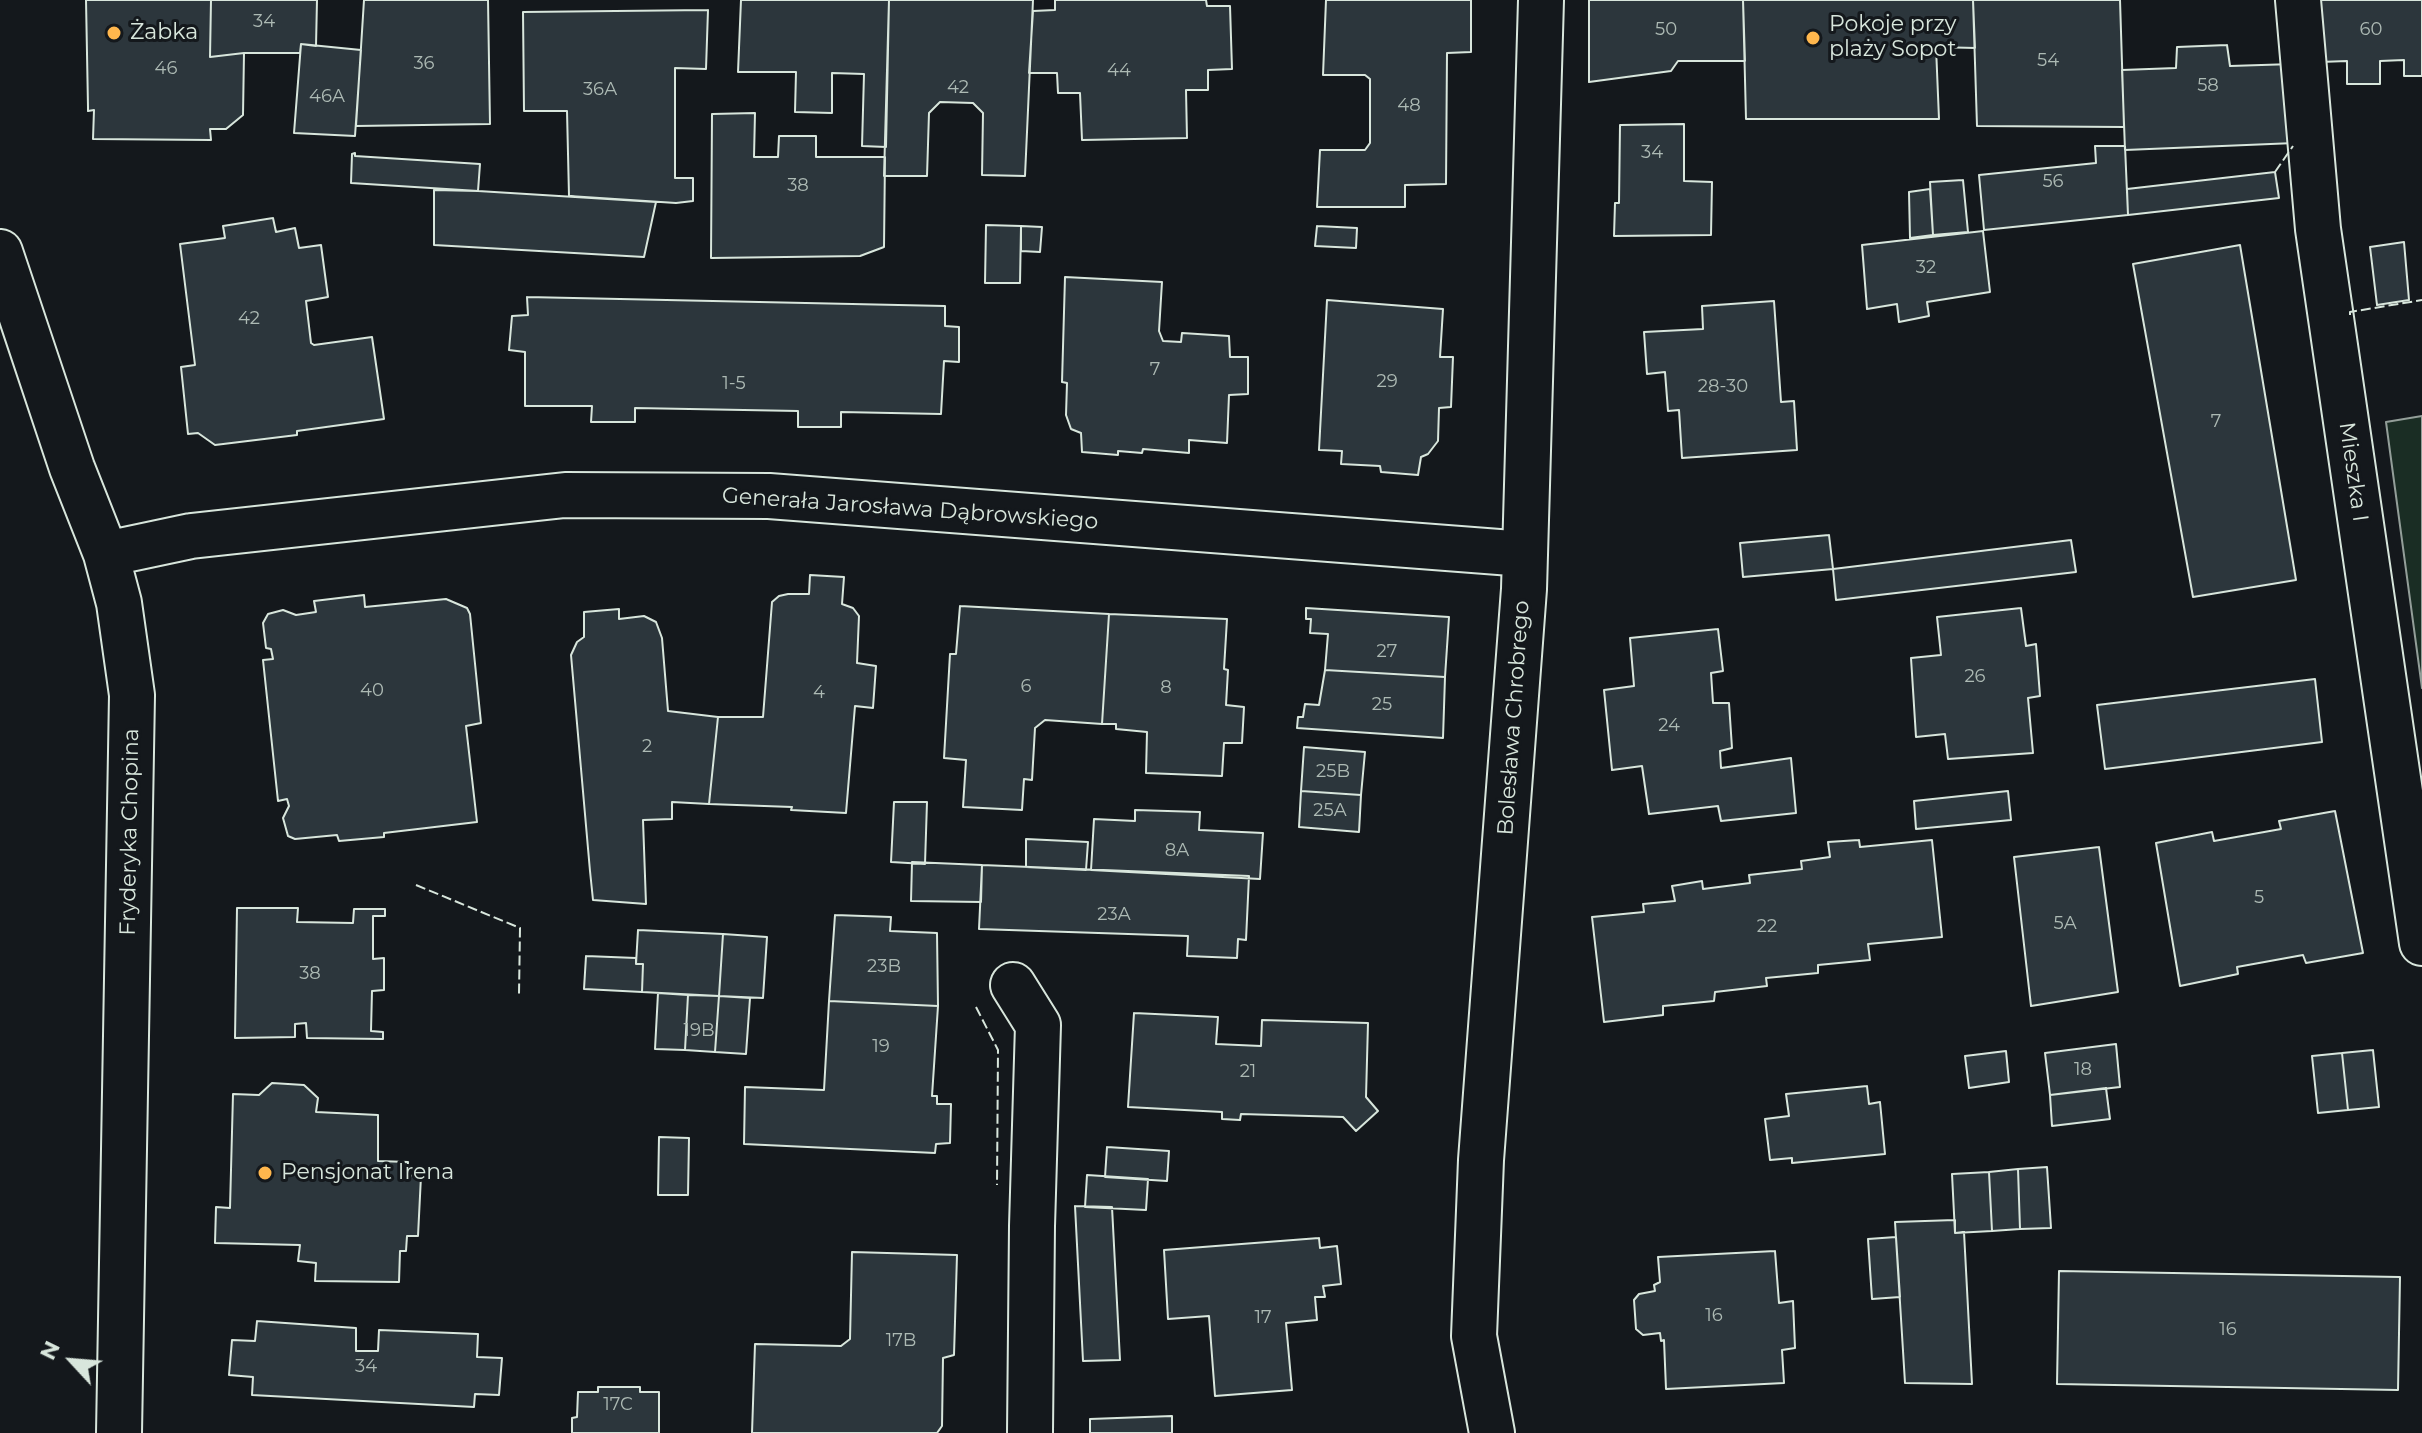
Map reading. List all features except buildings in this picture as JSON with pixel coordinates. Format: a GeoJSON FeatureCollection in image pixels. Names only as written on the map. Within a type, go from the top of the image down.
{"type":"FeatureCollection","features":[{"type":"Feature","properties":{"kind":"street","name":"Bolesława Chrobrego"},"geometry":{"type":"LineString","coordinates":[[1492,1433],[1474,1336],[1479,1188],[1525,554],[1541,0]]}},
{"type":"Feature","properties":{"kind":"street","name":"Mieszka I"},"geometry":{"type":"LineString","coordinates":[[2298,0],[2314,200],[2422,943]]}},
{"type":"Feature","properties":{"kind":"street","name":"Fryderyka Chopina"},"geometry":{"type":"LineString","coordinates":[[0,252],[72,468],[106,554],[119,603],[132,695],[119,1433]]}},
{"type":"Feature","properties":{"kind":"street","name":"Generała Jarosława Dąbrowskiego"},"geometry":{"type":"LineString","coordinates":[[106,554],[191,536],[565,495],[769,496],[1525,554]]}},
{"type":"Feature","properties":{"kind":"street"},"geometry":{"type":"LineString","coordinates":[[1013,985],[1038,1025],[1030,1433]]}},
{"type":"Feature","properties":{"kind":"green space"},"geometry":{"type":"Polygon","coordinates":[[[2422,416],[2422,688],[2386,422],[2422,416]]]}},
{"type":"Feature","properties":{"kind":"fence"},"geometry":{"type":"LineString","coordinates":[[2275,172],[2293,146]]}},
{"type":"Feature","properties":{"kind":"fence"},"geometry":{"type":"LineString","coordinates":[[2350,315],[2350,312],[2422,300]]}},
{"type":"Feature","properties":{"kind":"fence"},"geometry":{"type":"LineString","coordinates":[[416,885],[520,928],[519,994]]}},
{"type":"Feature","properties":{"kind":"fence"},"geometry":{"type":"LineString","coordinates":[[976,1007],[998,1050],[997,1185]]}},
{"type":"Feature","properties":{"kind":"place","name":"Żabka"},"geometry":{"type":"Point","coordinates":[114,33]}},
{"type":"Feature","properties":{"kind":"place","name":"Pokoje przy plaży Sopot"},"geometry":{"type":"Point","coordinates":[1813,38]}},
{"type":"Feature","properties":{"kind":"place","name":"Pensjonat Irena"},"geometry":{"type":"Point","coordinates":[265,1173]}}]}
